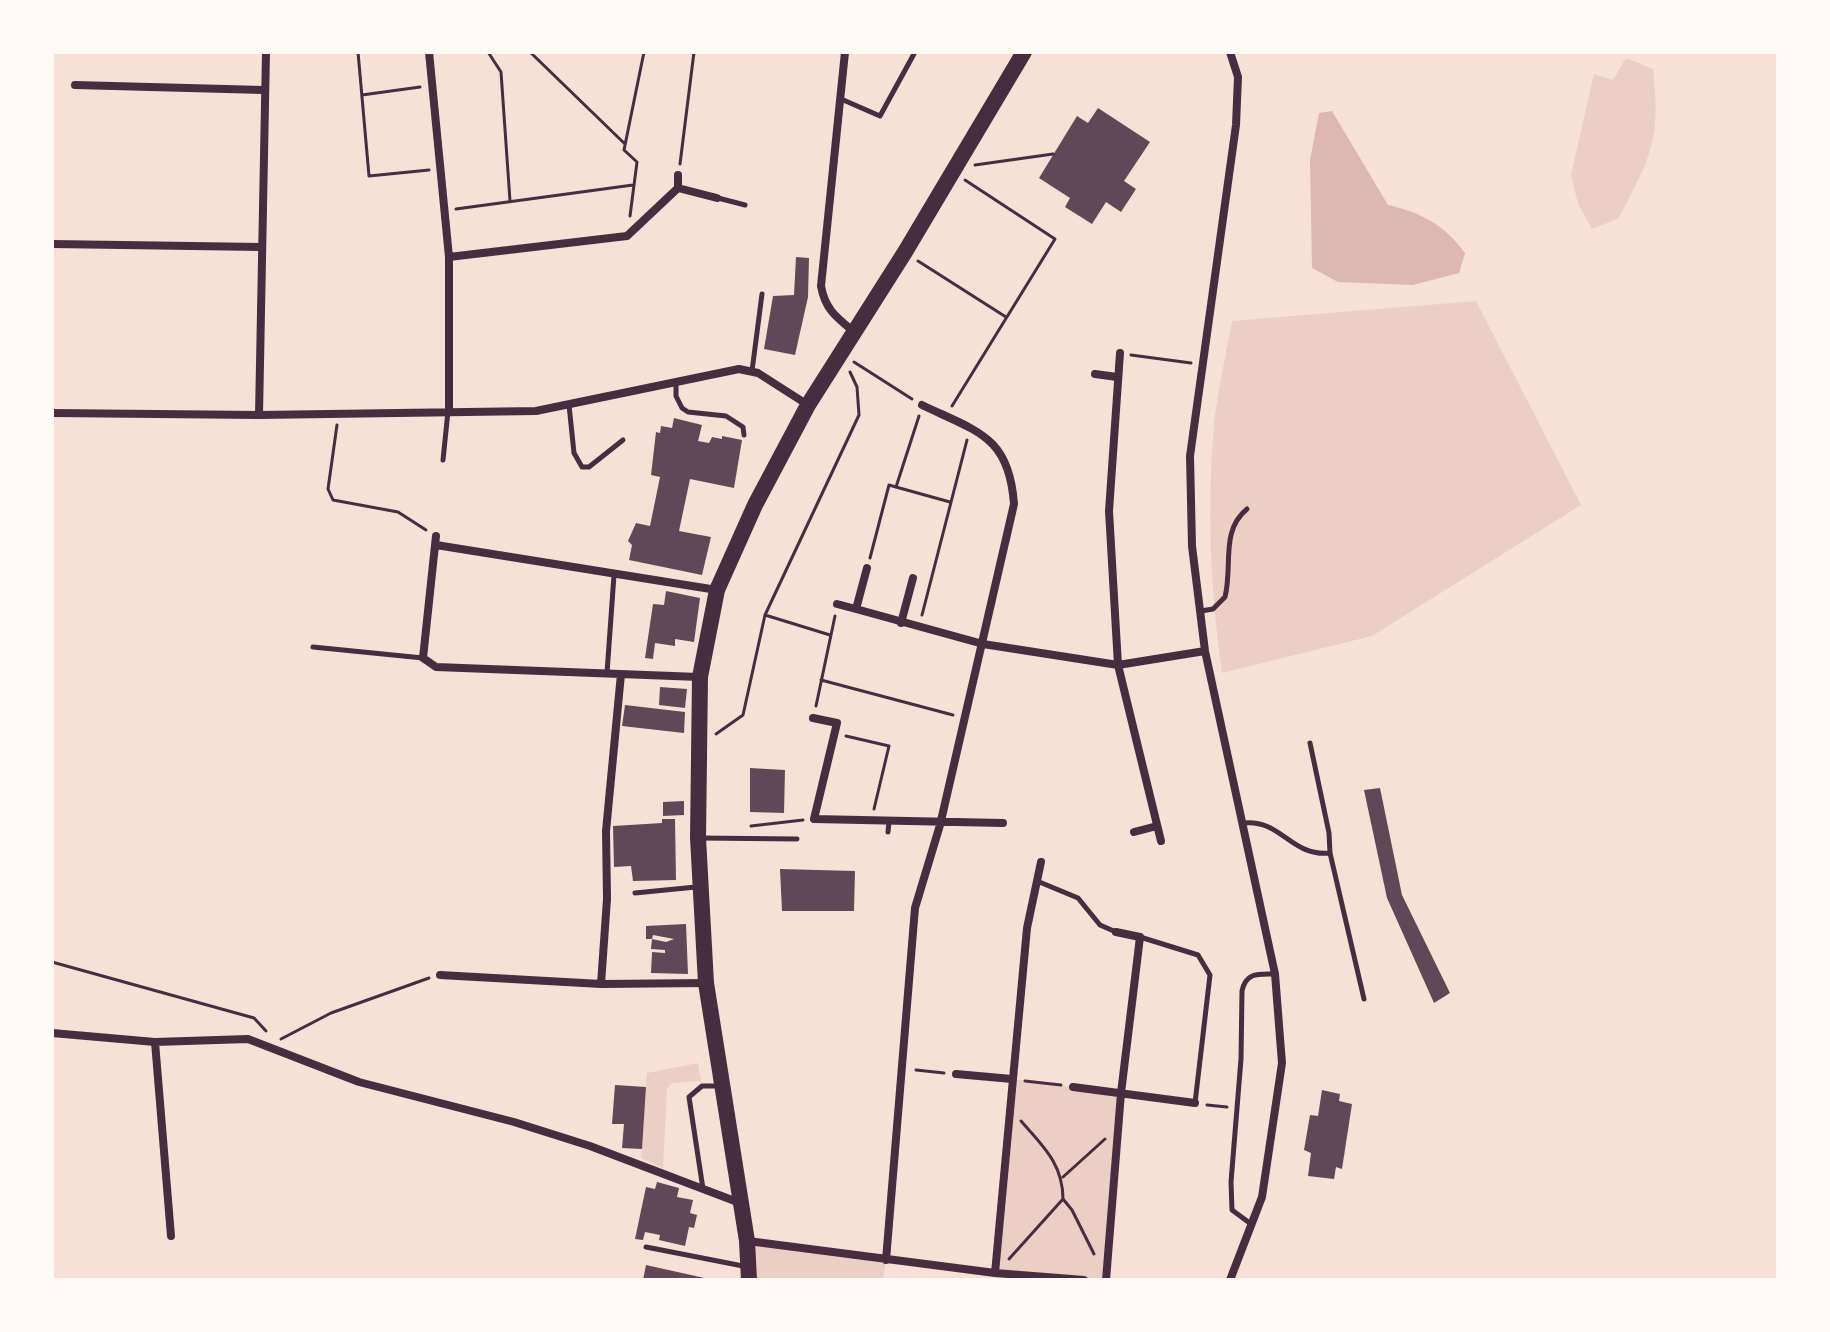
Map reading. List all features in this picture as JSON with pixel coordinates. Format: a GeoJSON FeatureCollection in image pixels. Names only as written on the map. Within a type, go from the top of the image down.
{"type":"FeatureCollection","features":[{"type":"Feature","properties":{"kind":"main road"},"geometry":{"type":"LineString","coordinates":[[748,1274],[747,1241],[706,983],[698,838],[700,677],[717,590],[755,505],[808,405],[905,252],[1024,52]]}},
{"type":"Feature","properties":{"kind":"street"},"geometry":{"type":"LineString","coordinates":[[259,415],[266,52]]}},
{"type":"Feature","properties":{"kind":"street"},"geometry":{"type":"LineString","coordinates":[[429,52],[449,257],[449,410]]}},
{"type":"Feature","properties":{"kind":"street"},"geometry":{"type":"LineString","coordinates":[[845,52],[821,286],[824,301],[832,314],[853,331]]}},
{"type":"Feature","properties":{"kind":"street"},"geometry":{"type":"LineString","coordinates":[[1230,52],[1238,77],[1236,125],[1190,456],[1192,546],[1205,651],[1275,974],[1282,1063],[1262,1197],[1230,1280]]}},
{"type":"Feature","properties":{"kind":"street"},"geometry":{"type":"LineString","coordinates":[[75,85],[263,90]]}},
{"type":"Feature","properties":{"kind":"street"},"geometry":{"type":"LineString","coordinates":[[449,257],[627,236],[678,188],[678,175]]}},
{"type":"Feature","properties":{"kind":"street"},"geometry":{"type":"LineString","coordinates":[[678,188],[717,198]]}},
{"type":"Feature","properties":{"kind":"street"},"geometry":{"type":"LineString","coordinates":[[52,244],[261,247]]}},
{"type":"Feature","properties":{"kind":"street"},"geometry":{"type":"LineString","coordinates":[[1120,353],[1109,511],[1118,665],[1161,841]]}},
{"type":"Feature","properties":{"kind":"street"},"geometry":{"type":"LineString","coordinates":[[52,413],[259,415],[536,411],[739,369],[752,371],[808,405]]}},
{"type":"Feature","properties":{"kind":"street"},"geometry":{"type":"LineString","coordinates":[[1095,374],[1117,377]]}},
{"type":"Feature","properties":{"kind":"street"},"geometry":{"type":"LineString","coordinates":[[886,1260],[915,908],[940,825],[1014,504],[1012,478],[1003,453],[983,435],[922,405]]}},
{"type":"Feature","properties":{"kind":"street"},"geometry":{"type":"LineString","coordinates":[[700,677],[436,667],[423,658],[436,540],[614,575],[717,590]]}},
{"type":"Feature","properties":{"kind":"street"},"geometry":{"type":"LineString","coordinates":[[856,609],[867,568]]}},
{"type":"Feature","properties":{"kind":"street"},"geometry":{"type":"LineString","coordinates":[[901,623],[913,578]]}},
{"type":"Feature","properties":{"kind":"street"},"geometry":{"type":"LineString","coordinates":[[837,604],[983,644],[1118,665],[1205,651]]}},
{"type":"Feature","properties":{"kind":"street"},"geometry":{"type":"LineString","coordinates":[[601,984],[607,899],[606,831],[621,674]]}},
{"type":"Feature","properties":{"kind":"street"},"geometry":{"type":"LineString","coordinates":[[813,718],[837,723],[814,819],[871,822],[889,827],[1003,823]]}},
{"type":"Feature","properties":{"kind":"street"},"geometry":{"type":"LineString","coordinates":[[1134,832],[1157,826]]}},
{"type":"Feature","properties":{"kind":"street"},"geometry":{"type":"LineString","coordinates":[[995,1273],[1027,928],[1041,862]]}},
{"type":"Feature","properties":{"kind":"street"},"geometry":{"type":"LineString","coordinates":[[1106,1280],[1121,1093],[1140,937],[1116,932]]}},
{"type":"Feature","properties":{"kind":"street"},"geometry":{"type":"LineString","coordinates":[[440,975],[601,984],[706,983]]}},
{"type":"Feature","properties":{"kind":"street"},"geometry":{"type":"LineString","coordinates":[[52,1033],[155,1042],[248,1039],[359,1082],[514,1122],[590,1146],[741,1203]]}},
{"type":"Feature","properties":{"kind":"street"},"geometry":{"type":"LineString","coordinates":[[155,1042],[171,1236]]}},
{"type":"Feature","properties":{"kind":"street"},"geometry":{"type":"LineString","coordinates":[[956,1074],[1012,1079]]}},
{"type":"Feature","properties":{"kind":"street"},"geometry":{"type":"LineString","coordinates":[[1073,1087],[1195,1103]]}},
{"type":"Feature","properties":{"kind":"street"},"geometry":{"type":"LineString","coordinates":[[747,1241],[974,1275],[995,1273],[1084,1280]]}},
{"type":"Feature","properties":{"kind":"lane"},"geometry":{"type":"LineString","coordinates":[[840,98],[880,116],[912,53]]}},
{"type":"Feature","properties":{"kind":"lane"},"geometry":{"type":"LineString","coordinates":[[717,198],[745,205]]}},
{"type":"Feature","properties":{"kind":"lane"},"geometry":{"type":"LineString","coordinates":[[752,371],[762,294]]}},
{"type":"Feature","properties":{"kind":"lane"},"geometry":{"type":"LineString","coordinates":[[676,381],[676,396],[682,408],[733,418],[743,427],[744,435]]}},
{"type":"Feature","properties":{"kind":"lane"},"geometry":{"type":"LineString","coordinates":[[569,404],[574,453],[582,467],[589,467],[623,440]]}},
{"type":"Feature","properties":{"kind":"lane"},"geometry":{"type":"LineString","coordinates":[[443,460],[449,410]]}},
{"type":"Feature","properties":{"kind":"lane"},"geometry":{"type":"LineString","coordinates":[[1200,611],[1213,609],[1225,597],[1229,538],[1236,517],[1247,509]]}},
{"type":"Feature","properties":{"kind":"lane"},"geometry":{"type":"LineString","coordinates":[[607,673],[614,575]]}},
{"type":"Feature","properties":{"kind":"lane"},"geometry":{"type":"LineString","coordinates":[[313,647],[423,658]]}},
{"type":"Feature","properties":{"kind":"lane"},"geometry":{"type":"LineString","coordinates":[[1310,743],[1329,833],[1330,853],[1364,999]]}},
{"type":"Feature","properties":{"kind":"lane"},"geometry":{"type":"LineString","coordinates":[[1244,823],[1259,821],[1304,852],[1330,853]]}},
{"type":"Feature","properties":{"kind":"lane"},"geometry":{"type":"LineString","coordinates":[[698,838],[797,839]]}},
{"type":"Feature","properties":{"kind":"lane"},"geometry":{"type":"LineString","coordinates":[[1037,881],[1078,898],[1100,925],[1116,932]]}},
{"type":"Feature","properties":{"kind":"lane"},"geometry":{"type":"LineString","coordinates":[[635,893],[701,887]]}},
{"type":"Feature","properties":{"kind":"lane"},"geometry":{"type":"LineString","coordinates":[[1140,937],[1198,955],[1210,975],[1195,1103]]}},
{"type":"Feature","properties":{"kind":"lane"},"geometry":{"type":"LineString","coordinates":[[1251,1224],[1232,1210],[1231,1182],[1238,1116],[1244,981],[1252,975],[1275,974]]}},
{"type":"Feature","properties":{"kind":"lane"},"geometry":{"type":"LineString","coordinates":[[703,1190],[689,1097],[702,1086],[723,1086]]}},
{"type":"Feature","properties":{"kind":"lane"},"geometry":{"type":"LineString","coordinates":[[646,1247],[748,1274]]}},
{"type":"Feature","properties":{"kind":"path"},"geometry":{"type":"LineString","coordinates":[[358,52],[369,176],[440,169]]}},
{"type":"Feature","properties":{"kind":"path"},"geometry":{"type":"LineString","coordinates":[[488,52],[501,72],[510,201]]}},
{"type":"Feature","properties":{"kind":"path"},"geometry":{"type":"LineString","coordinates":[[530,52],[625,144]]}},
{"type":"Feature","properties":{"kind":"path"},"geometry":{"type":"LineString","coordinates":[[627,236],[637,162],[624,150],[644,52]]}},
{"type":"Feature","properties":{"kind":"path"},"geometry":{"type":"LineString","coordinates":[[678,175],[694,52]]}},
{"type":"Feature","properties":{"kind":"path"},"geometry":{"type":"LineString","coordinates":[[362,95],[432,86]]}},
{"type":"Feature","properties":{"kind":"path"},"geometry":{"type":"LineString","coordinates":[[954,170],[1053,154]]}},
{"type":"Feature","properties":{"kind":"path"},"geometry":{"type":"LineString","coordinates":[[946,416],[1055,239],[954,170]]}},
{"type":"Feature","properties":{"kind":"path"},"geometry":{"type":"LineString","coordinates":[[444,210],[633,185]]}},
{"type":"Feature","properties":{"kind":"path"},"geometry":{"type":"LineString","coordinates":[[905,252],[1006,317]]}},
{"type":"Feature","properties":{"kind":"path"},"geometry":{"type":"LineString","coordinates":[[1120,353],[1203,365]]}},
{"type":"Feature","properties":{"kind":"path"},"geometry":{"type":"LineString","coordinates":[[841,354],[922,405],[896,487]]}},
{"type":"Feature","properties":{"kind":"path"},"geometry":{"type":"LineString","coordinates":[[700,745],[743,715],[765,615],[859,415],[857,387],[841,354]]}},
{"type":"Feature","properties":{"kind":"path"},"geometry":{"type":"LineString","coordinates":[[339,412],[328,489],[333,500],[398,512],[436,540]]}},
{"type":"Feature","properties":{"kind":"path"},"geometry":{"type":"LineString","coordinates":[[918,628],[970,429]]}},
{"type":"Feature","properties":{"kind":"path"},"geometry":{"type":"LineString","coordinates":[[867,568],[889,485],[951,503]]}},
{"type":"Feature","properties":{"kind":"path"},"geometry":{"type":"LineString","coordinates":[[813,718],[837,604]]}},
{"type":"Feature","properties":{"kind":"path"},"geometry":{"type":"LineString","coordinates":[[765,615],[831,635]]}},
{"type":"Feature","properties":{"kind":"path"},"geometry":{"type":"LineString","coordinates":[[821,680],[965,719]]}},
{"type":"Feature","properties":{"kind":"path"},"geometry":{"type":"LineString","coordinates":[[834,733],[889,746],[871,822]]}},
{"type":"Feature","properties":{"kind":"path"},"geometry":{"type":"LineString","coordinates":[[742,827],[814,819]]}},
{"type":"Feature","properties":{"kind":"path"},"geometry":{"type":"LineString","coordinates":[[52,962],[254,1018],[265,1027],[270,1045],[331,1013],[440,975]]}},
{"type":"Feature","properties":{"kind":"path"},"geometry":{"type":"LineString","coordinates":[[903,1068],[956,1074]]}},
{"type":"Feature","properties":{"kind":"path"},"geometry":{"type":"LineString","coordinates":[[1012,1079],[1073,1087]]}},
{"type":"Feature","properties":{"kind":"path"},"geometry":{"type":"LineString","coordinates":[[1195,1103],[1238,1109]]}},
{"type":"Feature","properties":{"kind":"path"},"geometry":{"type":"LineString","coordinates":[[995,1273],[1044,1224],[1063,1199],[1063,1177],[1052,1157],[1010,1109]]}},
{"type":"Feature","properties":{"kind":"path"},"geometry":{"type":"LineString","coordinates":[[1063,1177],[1118,1127]]}},
{"type":"Feature","properties":{"kind":"path"},"geometry":{"type":"LineString","coordinates":[[1063,1199],[1072,1210],[1097,1260]]}},
{"type":"Feature","properties":{"kind":"shaded area"},"geometry":{"type":"Polygon","coordinates":[[[1626,58],[1653,69],[1656,114],[1651,147],[1619,218],[1592,229],[1578,204],[1571,175],[1594,74],[1613,80],[1626,58]]]}},
{"type":"Feature","properties":{"kind":"shaded area"},"geometry":{"type":"Polygon","coordinates":[[[1332,111],[1388,205],[1431,221],[1465,253],[1459,273],[1413,285],[1338,282],[1312,268],[1310,160],[1319,113],[1332,111]]]}},
{"type":"Feature","properties":{"kind":"shaded area"},"geometry":{"type":"Polygon","coordinates":[[[1476,301],[1581,505],[1372,636],[1222,673],[1212,579],[1210,517],[1214,423],[1232,321],[1476,301]]]}},
{"type":"Feature","properties":{"kind":"shaded area"},"geometry":{"type":"Polygon","coordinates":[[[698,1063],[702,1086],[700,1081],[672,1083],[667,1089],[663,1168],[641,1158],[647,1073],[698,1063]]]}},
{"type":"Feature","properties":{"kind":"shaded area"},"geometry":{"type":"Polygon","coordinates":[[[1012,1079],[1121,1093],[1106,1280],[995,1273],[1012,1079]]]}},
{"type":"Feature","properties":{"kind":"shaded area"},"geometry":{"type":"Polygon","coordinates":[[[753,1242],[886,1260],[883,1280],[755,1280],[753,1242]]]}},
{"type":"Feature","properties":{"kind":"building"},"geometry":{"type":"Polygon","coordinates":[[[1098,108],[1150,142],[1124,181],[1136,189],[1121,212],[1106,202],[1092,224],[1065,207],[1070,198],[1039,178],[1077,116],[1088,123],[1098,108]]]}},
{"type":"Feature","properties":{"kind":"building"},"geometry":{"type":"Polygon","coordinates":[[[796,257],[809,258],[808,297],[795,355],[764,349],[773,296],[794,295],[796,257]]]}},
{"type":"Feature","properties":{"kind":"building"},"geometry":{"type":"Polygon","coordinates":[[[674,418],[702,425],[698,441],[709,443],[712,437],[722,439],[722,436],[742,440],[734,488],[690,479],[679,531],[711,537],[702,575],[629,560],[632,545],[628,541],[636,523],[650,526],[660,477],[651,475],[656,432],[660,433],[661,426],[672,428],[674,418]]]}},
{"type":"Feature","properties":{"kind":"building"},"geometry":{"type":"Polygon","coordinates":[[[666,591],[700,598],[694,642],[675,639],[675,646],[655,643],[653,659],[645,658],[653,604],[664,605],[666,591]]]}},
{"type":"Feature","properties":{"kind":"building"},"geometry":{"type":"Polygon","coordinates":[[[660,687],[687,689],[685,708],[659,705],[660,687]]]}},
{"type":"Feature","properties":{"kind":"building"},"geometry":{"type":"Polygon","coordinates":[[[625,705],[685,712],[684,733],[622,726],[625,705]]]}},
{"type":"Feature","properties":{"kind":"building"},"geometry":{"type":"Polygon","coordinates":[[[750,768],[785,770],[784,813],[750,812],[750,768]]]}},
{"type":"Feature","properties":{"kind":"building"},"geometry":{"type":"Polygon","coordinates":[[[1380,788],[1402,895],[1450,993],[1434,1003],[1387,898],[1364,790],[1380,788]]]}},
{"type":"Feature","properties":{"kind":"building"},"geometry":{"type":"Polygon","coordinates":[[[684,801],[684,815],[663,816],[663,802],[684,801]]]}},
{"type":"Feature","properties":{"kind":"building"},"geometry":{"type":"Polygon","coordinates":[[[662,819],[675,819],[676,880],[633,881],[631,866],[614,867],[613,826],[662,823],[662,819]]]}},
{"type":"Feature","properties":{"kind":"building"},"geometry":{"type":"Polygon","coordinates":[[[780,869],[855,871],[854,911],[782,911],[780,869]]]}},
{"type":"Feature","properties":{"kind":"building"},"geometry":{"type":"Polygon","coordinates":[[[686,924],[688,974],[651,973],[652,952],[665,953],[665,950],[651,949],[652,939],[646,939],[646,926],[686,924]],[[653,935],[652,939],[666,942],[674,939],[653,935]]]}},
{"type":"Feature","properties":{"kind":"building"},"geometry":{"type":"Polygon","coordinates":[[[615,1085],[646,1087],[642,1149],[622,1148],[624,1124],[612,1124],[615,1085]]]}},
{"type":"Feature","properties":{"kind":"building"},"geometry":{"type":"Polygon","coordinates":[[[1322,1090],[1340,1094],[1339,1101],[1352,1104],[1342,1169],[1336,1167],[1334,1179],[1308,1176],[1311,1153],[1304,1150],[1310,1115],[1318,1116],[1322,1090]]]}},
{"type":"Feature","properties":{"kind":"building"},"geometry":{"type":"Polygon","coordinates":[[[657,1182],[679,1188],[677,1197],[693,1200],[690,1213],[697,1215],[694,1228],[689,1227],[685,1246],[659,1240],[660,1235],[645,1232],[643,1240],[635,1239],[646,1187],[655,1189],[657,1182]]]}},
{"type":"Feature","properties":{"kind":"building"},"geometry":{"type":"Polygon","coordinates":[[[646,1265],[709,1279],[709,1280],[643,1280],[646,1265]]]}}]}
